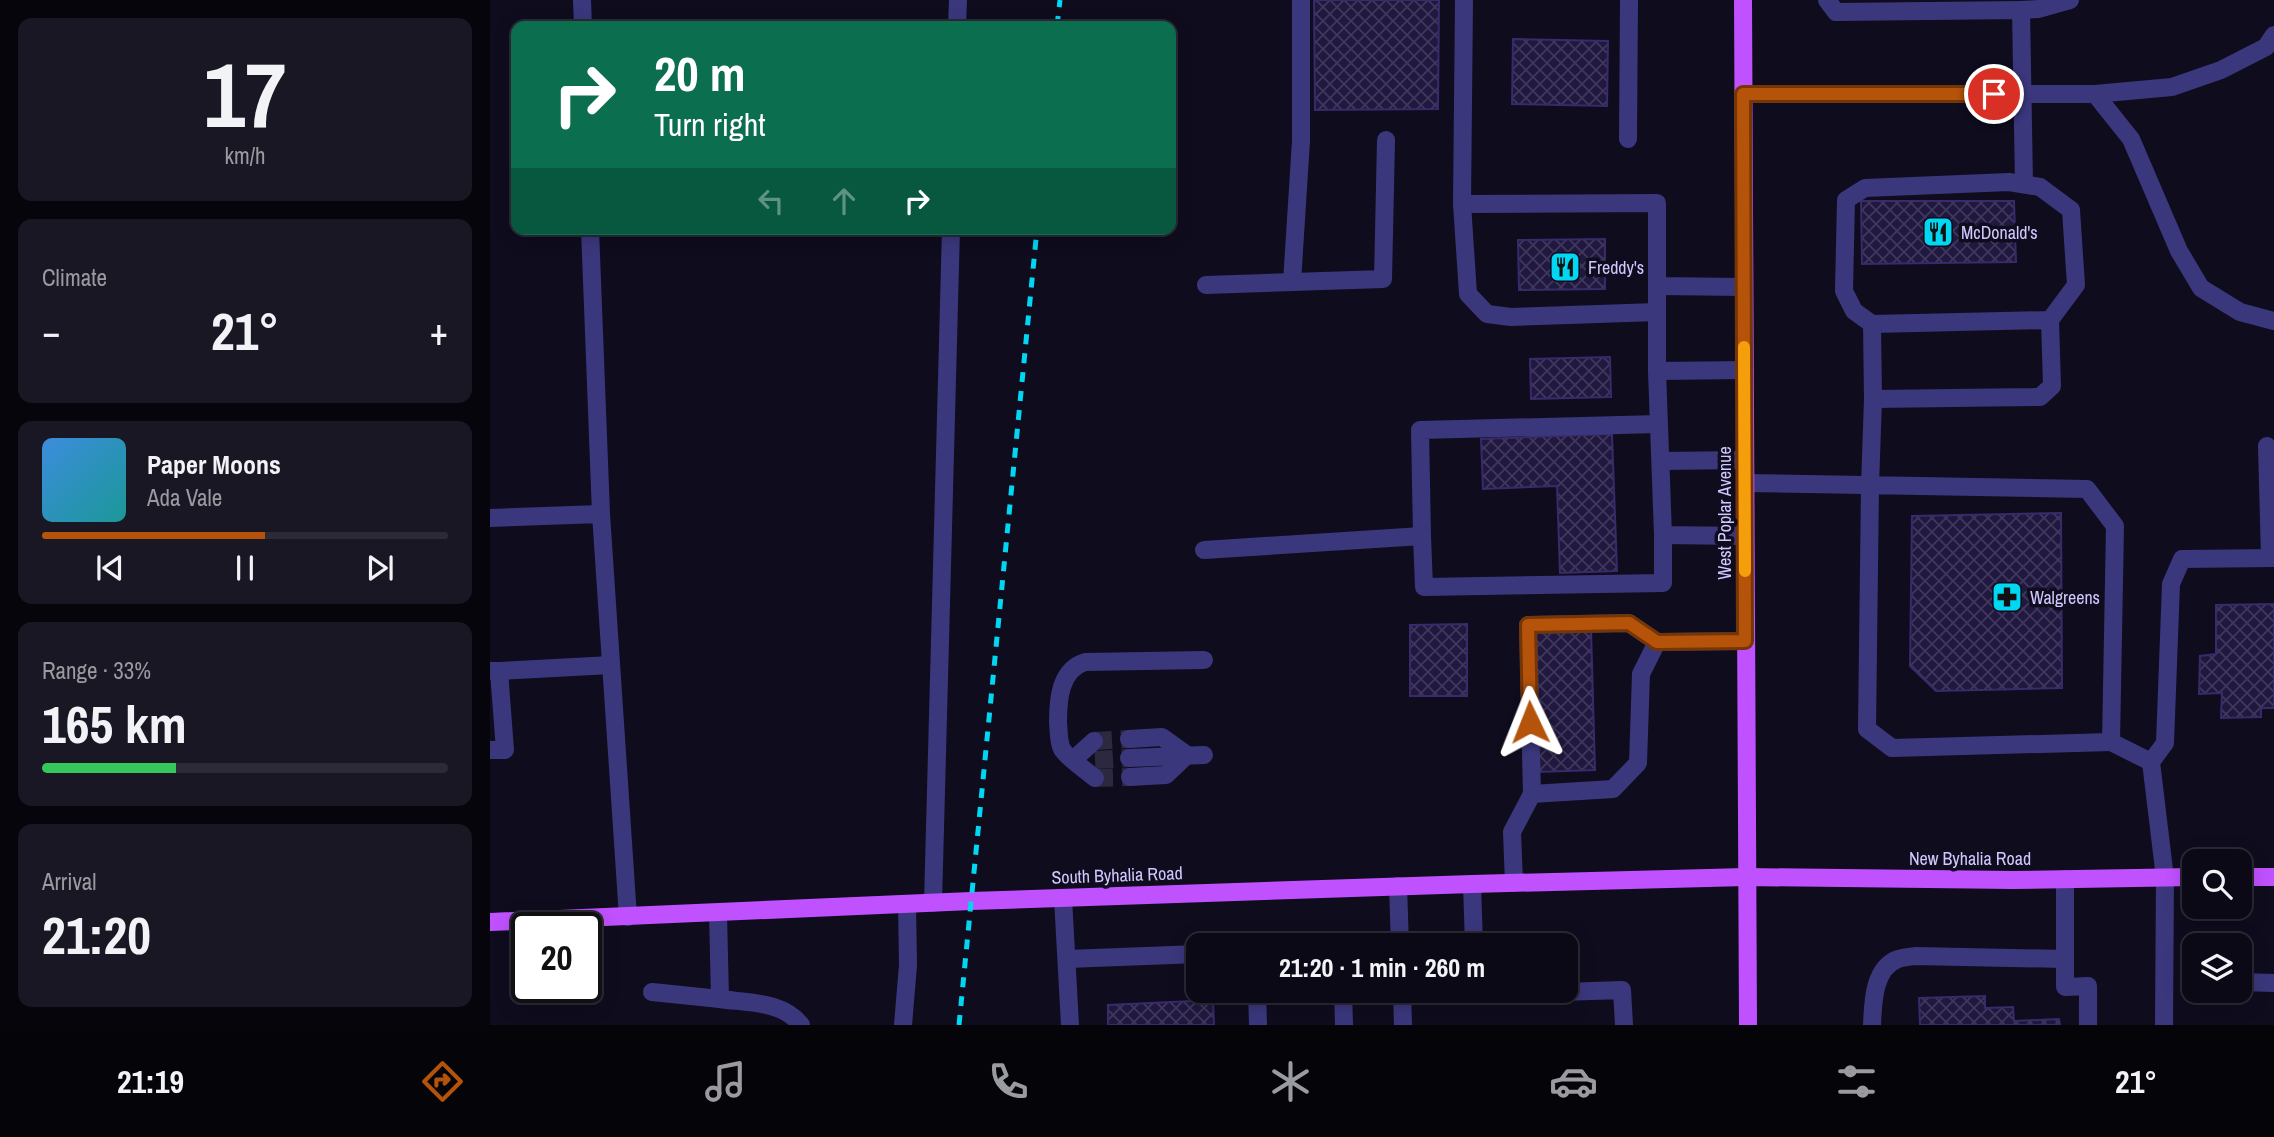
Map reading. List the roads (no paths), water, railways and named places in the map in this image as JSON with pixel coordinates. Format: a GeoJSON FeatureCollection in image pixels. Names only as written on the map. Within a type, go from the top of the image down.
{"type":"FeatureCollection","features":[{"type":"Feature","properties":{"kind":"main road","name":"West Poplar Avenue"},"geometry":{"type":"LineString","coordinates":[[1743,0],[1748,1025]]}},
{"type":"Feature","properties":{"kind":"main road","name":"South Byhalia Road"},"geometry":{"type":"LineString","coordinates":[[490,922],[1063,898],[1746,877]]}},
{"type":"Feature","properties":{"kind":"main road","name":"New Byhalia Road"},"geometry":{"type":"LineString","coordinates":[[1746,877],[2182,877]]}},
{"type":"Feature","properties":{"kind":"main road"},"geometry":{"type":"LineString","coordinates":[[2252,877],[2274,877]]}},
{"type":"Feature","properties":{"kind":"street"},"geometry":{"type":"LineString","coordinates":[[582,0],[583,21]]}},
{"type":"Feature","properties":{"kind":"street"},"geometry":{"type":"LineString","coordinates":[[957,21],[958,0]]}},
{"type":"Feature","properties":{"kind":"street"},"geometry":{"type":"LineString","coordinates":[[1292,282],[1301,141],[1301,0]]}},
{"type":"Feature","properties":{"kind":"street"},"geometry":{"type":"LineString","coordinates":[[1464,0],[1462,204],[1468,294],[1487,314],[1511,317],[1657,312]]}},
{"type":"Feature","properties":{"kind":"street"},"geometry":{"type":"LineString","coordinates":[[1628,139],[1629,0]]}},
{"type":"Feature","properties":{"kind":"street"},"geometry":{"type":"LineString","coordinates":[[1827,0],[1836,12],[2021,10],[2038,9],[2070,0]]}},
{"type":"Feature","properties":{"kind":"street"},"geometry":{"type":"LineString","coordinates":[[2021,10],[2024,184]]}},
{"type":"Feature","properties":{"kind":"street"},"geometry":{"type":"LineString","coordinates":[[1743,94],[2095,94],[2172,87],[2221,70],[2271,43]]}},
{"type":"Feature","properties":{"kind":"street"},"geometry":{"type":"LineString","coordinates":[[2095,94],[2130,139],[2179,251],[2201,288],[2240,312],[2274,321]]}},
{"type":"Feature","properties":{"kind":"street"},"geometry":{"type":"LineString","coordinates":[[1206,285],[1383,279],[1386,140]]}},
{"type":"Feature","properties":{"kind":"street"},"geometry":{"type":"LineString","coordinates":[[1873,399],[2040,397],[2052,386],[2050,320],[2076,285],[2071,210],[2040,187],[2008,182],[1864,188],[1846,200],[1844,291],[1854,311],[1872,324],[2050,320]]}},
{"type":"Feature","properties":{"kind":"street"},"geometry":{"type":"LineString","coordinates":[[1462,204],[1657,203],[1657,371],[1661,461],[1663,583],[1424,587],[1420,429],[1659,424]]}},
{"type":"Feature","properties":{"kind":"street"},"geometry":{"type":"LineString","coordinates":[[590,235],[601,514],[628,917]]}},
{"type":"Feature","properties":{"kind":"street"},"geometry":{"type":"LineString","coordinates":[[933,903],[951,235]]}},
{"type":"Feature","properties":{"kind":"street"},"geometry":{"type":"LineString","coordinates":[[1657,286],[1744,287]]}},
{"type":"Feature","properties":{"kind":"street"},"geometry":{"type":"LineString","coordinates":[[1872,324],[1867,729],[1892,748],[2110,741],[2151,762]]}},
{"type":"Feature","properties":{"kind":"street"},"geometry":{"type":"LineString","coordinates":[[1657,371],[1745,370]]}},
{"type":"Feature","properties":{"kind":"street"},"geometry":{"type":"LineString","coordinates":[[2165,1025],[2165,878],[2151,762],[2165,743],[2171,584],[2182,559],[2272,558],[2267,446]]}},
{"type":"Feature","properties":{"kind":"street"},"geometry":{"type":"LineString","coordinates":[[1661,461],[1745,460]]}},
{"type":"Feature","properties":{"kind":"street"},"geometry":{"type":"LineString","coordinates":[[1745,483],[2087,489],[2115,526],[2110,741]]}},
{"type":"Feature","properties":{"kind":"street"},"geometry":{"type":"LineString","coordinates":[[490,518],[601,514]]}},
{"type":"Feature","properties":{"kind":"street"},"geometry":{"type":"LineString","coordinates":[[1663,535],[1745,536]]}},
{"type":"Feature","properties":{"kind":"street"},"geometry":{"type":"LineString","coordinates":[[1205,550],[1422,536]]}},
{"type":"Feature","properties":{"kind":"street"},"geometry":{"type":"LineString","coordinates":[[1514,883],[1512,832],[1532,794],[1528,625],[1629,623],[1657,642],[1745,641]]}},
{"type":"Feature","properties":{"kind":"street"},"geometry":{"type":"LineString","coordinates":[[1532,794],[1613,789],[1638,763],[1641,674],[1657,642]]}},
{"type":"Feature","properties":{"kind":"street"},"geometry":{"type":"LineString","coordinates":[[1095,769],[1073,760],[1063,752],[1059,740],[1058,703],[1063,683],[1076,665],[1085,662],[1204,660]]}},
{"type":"Feature","properties":{"kind":"street"},"geometry":{"type":"LineString","coordinates":[[490,750],[505,750],[495,671],[611,665]]}},
{"type":"Feature","properties":{"kind":"street"},"geometry":{"type":"LineString","coordinates":[[1129,739],[1162,737],[1195,755]]}},
{"type":"Feature","properties":{"kind":"street"},"geometry":{"type":"LineString","coordinates":[[1073,760],[1094,741]]}},
{"type":"Feature","properties":{"kind":"street"},"geometry":{"type":"LineString","coordinates":[[1129,758],[1195,755]]}},
{"type":"Feature","properties":{"kind":"street"},"geometry":{"type":"LineString","coordinates":[[1130,776],[1166,775],[1195,755]]}},
{"type":"Feature","properties":{"kind":"street"},"geometry":{"type":"LineString","coordinates":[[2065,879],[2065,987],[2088,986],[2088,1025]]}},
{"type":"Feature","properties":{"kind":"street"},"geometry":{"type":"LineString","coordinates":[[1472,884],[1474,933]]}},
{"type":"Feature","properties":{"kind":"street"},"geometry":{"type":"LineString","coordinates":[[1398,886],[1400,933]]}},
{"type":"Feature","properties":{"kind":"street"},"geometry":{"type":"LineString","coordinates":[[1063,898],[1070,1025]]}},
{"type":"Feature","properties":{"kind":"street"},"geometry":{"type":"LineString","coordinates":[[903,1025],[908,965],[907,904]]}},
{"type":"Feature","properties":{"kind":"street"},"geometry":{"type":"LineString","coordinates":[[718,913],[720,999]]}},
{"type":"Feature","properties":{"kind":"street"},"geometry":{"type":"LineString","coordinates":[[1066,959],[1186,954]]}},
{"type":"Feature","properties":{"kind":"street"},"geometry":{"type":"LineString","coordinates":[[1872,1025],[1873,993],[1882,972],[1896,959],[1915,956],[2065,960]]}},
{"type":"Feature","properties":{"kind":"street"},"geometry":{"type":"LineString","coordinates":[[2252,982],[2274,983]]}},
{"type":"Feature","properties":{"kind":"street"},"geometry":{"type":"LineString","coordinates":[[1578,991],[1622,990],[1624,1025]]}},
{"type":"Feature","properties":{"kind":"street"},"geometry":{"type":"LineString","coordinates":[[652,992],[765,1005],[786,1010],[801,1025]]}},
{"type":"Feature","properties":{"kind":"street"},"geometry":{"type":"LineString","coordinates":[[1257,1003],[1258,1025]]}},
{"type":"Feature","properties":{"kind":"street"},"geometry":{"type":"LineString","coordinates":[[1343,1003],[1344,1025]]}},
{"type":"Feature","properties":{"kind":"street"},"geometry":{"type":"LineString","coordinates":[[1402,1003],[1403,1025]]}},
{"type":"Feature","properties":{"kind":"tunnel"},"geometry":{"type":"LineString","coordinates":[[1094,741],[1129,739]]}},
{"type":"Feature","properties":{"kind":"tunnel"},"geometry":{"type":"LineString","coordinates":[[1095,760],[1129,758]]}},
{"type":"Feature","properties":{"kind":"tunnel"},"geometry":{"type":"LineString","coordinates":[[1095,778],[1130,777]]}},
{"type":"Feature","properties":{"kind":"railway"},"geometry":{"type":"LineString","coordinates":[[1058,21],[1060,0]]}},
{"type":"Feature","properties":{"kind":"railway"},"geometry":{"type":"LineString","coordinates":[[959,1025],[1036,235]]}},
{"type":"Feature","properties":{"kind":"place","name":"McDonald's"},"geometry":{"type":"Point","coordinates":[1938,232]}},
{"type":"Feature","properties":{"kind":"place","name":"Freddy's"},"geometry":{"type":"Point","coordinates":[1565,267]}},
{"type":"Feature","properties":{"kind":"place","name":"Walgreens"},"geometry":{"type":"Point","coordinates":[2007,597]}}]}
